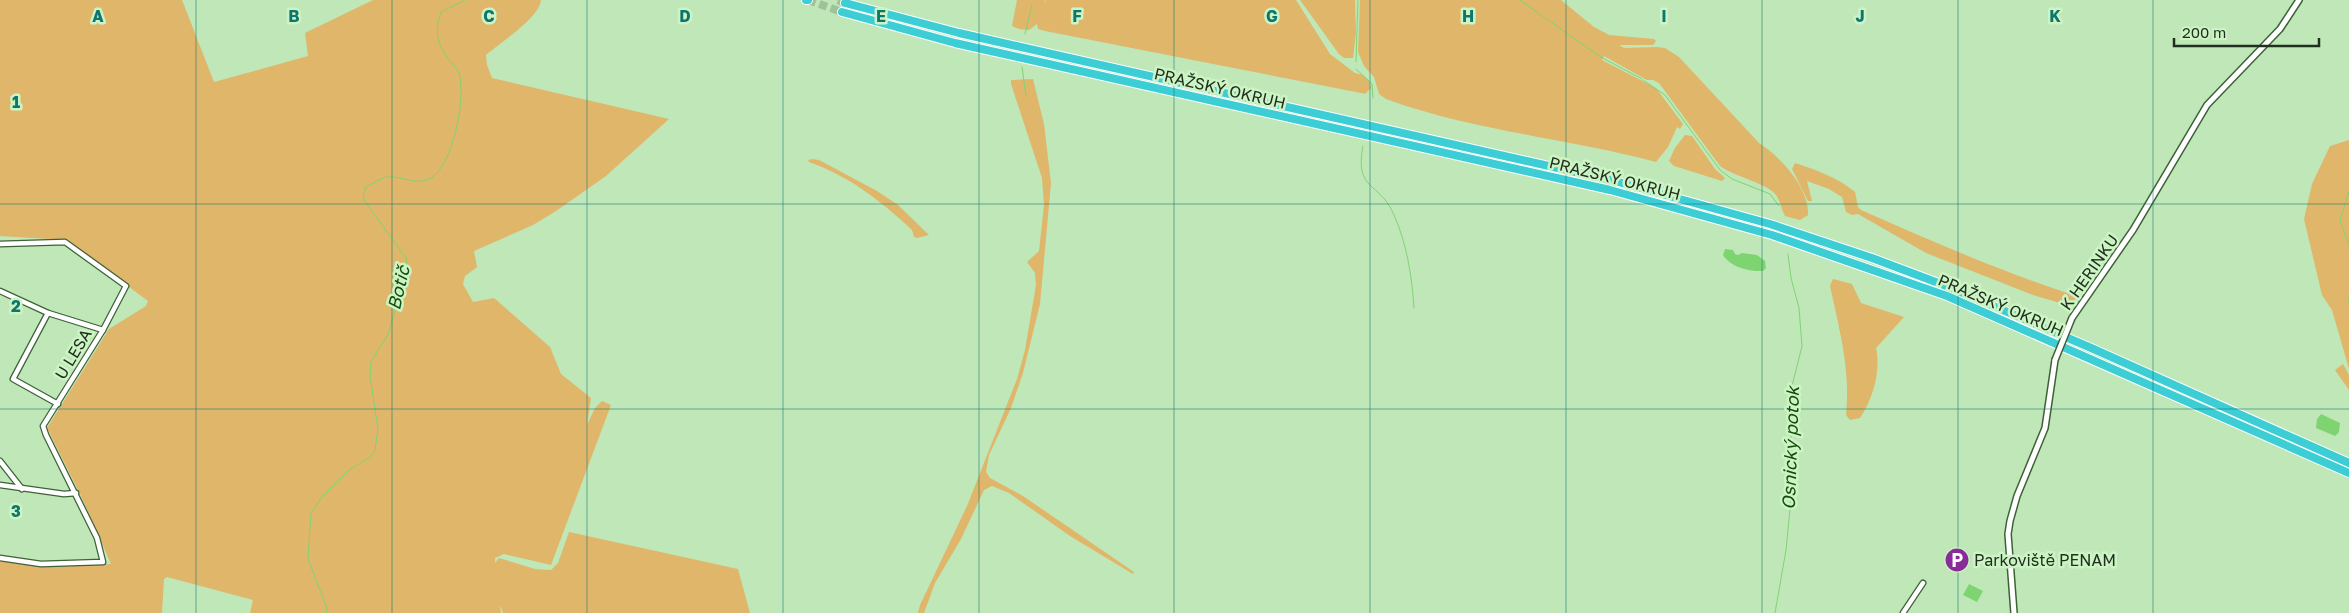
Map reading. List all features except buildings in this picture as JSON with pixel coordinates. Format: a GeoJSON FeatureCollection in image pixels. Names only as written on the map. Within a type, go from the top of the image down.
{"type":"FeatureCollection","features":[{"type":"Feature","properties":{"kind":"highway","name":"PRAŽSKÝ OKRUH"},"geometry":{"type":"LineString","coordinates":[[845,3],[968,35],[1614,181],[1770,224],[1910,272],[2022,318],[2349,463]]}},
{"type":"Feature","properties":{"kind":"highway","name":"PRAŽSKÝ OKRUH"},"geometry":{"type":"LineString","coordinates":[[842,12],[955,43],[1610,190],[1772,235],[1947,296],[2349,473]]}},
{"type":"Feature","properties":{"kind":"street","name":"K HERINKU"},"geometry":{"type":"LineString","coordinates":[[2014,613],[2008,534],[2010,521],[2017,496],[2045,428],[2055,360],[2072,318],[2133,230],[2206,106],[2280,29],[2299,0]]}},
{"type":"Feature","properties":{"kind":"street","name":"U LESA"},"geometry":{"type":"LineString","coordinates":[[0,244],[65,242],[126,286],[103,330],[43,426],[97,538],[103,562],[40,564],[0,558]]}},
{"type":"Feature","properties":{"kind":"street"},"geometry":{"type":"LineString","coordinates":[[0,291],[48,313],[103,330]]}},
{"type":"Feature","properties":{"kind":"street"},"geometry":{"type":"LineString","coordinates":[[48,313],[13,379],[58,404]]}},
{"type":"Feature","properties":{"kind":"street"},"geometry":{"type":"LineString","coordinates":[[0,462],[22,489]]}},
{"type":"Feature","properties":{"kind":"street"},"geometry":{"type":"LineString","coordinates":[[0,485],[64,494],[76,493]]}},
{"type":"Feature","properties":{"kind":"street"},"geometry":{"type":"LineString","coordinates":[[1903,613],[1923,583]]}},
{"type":"Feature","properties":{"kind":"shaded area"},"geometry":{"type":"Polygon","coordinates":[[[0,0],[182,0],[214,82],[308,56],[305,33],[373,0],[541,0],[539,7],[527,22],[486,55],[487,65],[492,78],[669,119],[606,176],[556,211],[533,225],[474,251],[477,267],[465,276],[463,284],[473,302],[494,298],[550,347],[561,374],[591,398],[587,425],[595,408],[602,401],[611,405],[551,565],[504,554],[495,558],[495,563],[499,558],[535,569],[551,570],[558,563],[569,532],[738,569],[750,613],[503,613],[500,605],[501,613],[250,613],[253,600],[167,577],[164,579],[162,613],[0,613],[0,561],[41,567],[111,564],[80,494],[47,428],[109,329],[146,306],[148,301],[66,240],[0,236],[0,0]]]}},
{"type":"Feature","properties":{"kind":"shaded area"},"geometry":{"type":"Polygon","coordinates":[[[1017,0],[1045,0],[1044,4],[1046,0],[1296,0],[1330,54],[1355,73],[1363,75],[1369,81],[1371,88],[1365,94],[1045,31],[1038,29],[1037,24],[1029,30],[1019,29],[1012,26],[1017,0]]]}},
{"type":"Feature","properties":{"kind":"shaded area"},"geometry":{"type":"Polygon","coordinates":[[[1300,0],[1355,0],[1356,33],[1353,58],[1344,58],[1339,54],[1300,0]]]}},
{"type":"Feature","properties":{"kind":"shaded area"},"geometry":{"type":"Polygon","coordinates":[[[1360,0],[1561,0],[1594,27],[1609,35],[1654,39],[1656,41],[1653,45],[1619,45],[1624,48],[1665,48],[1679,57],[1759,143],[1776,156],[1792,174],[1804,195],[1808,215],[1800,220],[1785,216],[1778,198],[1772,191],[1720,166],[1659,83],[1647,80],[1604,56],[1602,60],[1656,88],[1683,124],[1680,129],[1677,127],[1668,147],[1656,162],[1486,127],[1419,110],[1386,99],[1379,94],[1374,77],[1364,66],[1358,52],[1360,0]]]}},
{"type":"Feature","properties":{"kind":"shaded area"},"geometry":{"type":"Polygon","coordinates":[[[1033,79],[1044,124],[1051,183],[1040,304],[1023,373],[1011,408],[989,455],[986,472],[990,478],[1023,496],[1134,572],[1133,574],[1070,536],[1009,493],[992,486],[984,490],[961,539],[935,583],[924,613],[918,613],[920,605],[967,506],[1017,379],[1025,350],[1036,285],[1035,273],[1027,262],[1039,251],[1044,205],[1042,178],[1011,80],[1033,79]]]}},
{"type":"Feature","properties":{"kind":"shaded area"},"geometry":{"type":"Polygon","coordinates":[[[1685,135],[1692,136],[1715,169],[1725,178],[1722,181],[1674,166],[1669,161],[1675,148],[1685,135]]]}},
{"type":"Feature","properties":{"kind":"shaded area"},"geometry":{"type":"Polygon","coordinates":[[[2349,140],[2349,369],[2332,310],[2322,295],[2304,219],[2312,184],[2330,146],[2349,140]]]}},
{"type":"Feature","properties":{"kind":"shaded area"},"geometry":{"type":"Polygon","coordinates":[[[808,160],[819,160],[877,191],[898,205],[929,235],[914,237],[912,230],[876,199],[838,174],[809,162],[808,160]]]}},
{"type":"Feature","properties":{"kind":"shaded area"},"geometry":{"type":"Polygon","coordinates":[[[1795,163],[1827,175],[1848,187],[1855,192],[1858,207],[1861,210],[1992,266],[2073,295],[2081,292],[2070,306],[2033,295],[1926,253],[1858,214],[1852,215],[1846,212],[1842,197],[1829,189],[1807,181],[1812,201],[1808,201],[1792,169],[1795,163]]]}},
{"type":"Feature","properties":{"kind":"shaded area"},"geometry":{"type":"Polygon","coordinates":[[[1725,249],[1733,250],[1738,255],[1742,253],[1757,255],[1765,261],[1766,268],[1763,271],[1758,271],[1746,270],[1735,266],[1723,255],[1725,249]]]}},
{"type":"Feature","properties":{"kind":"shaded area"},"geometry":{"type":"Polygon","coordinates":[[[1833,279],[1852,284],[1861,303],[1904,317],[1876,348],[1877,375],[1872,394],[1860,418],[1850,420],[1846,415],[1846,366],[1830,286],[1833,279]]]}},
{"type":"Feature","properties":{"kind":"shaded area"},"geometry":{"type":"Polygon","coordinates":[[[2343,364],[2349,375],[2349,390],[2335,370],[2343,364]]]}},
{"type":"Feature","properties":{"kind":"shaded area"},"geometry":{"type":"Polygon","coordinates":[[[2321,414],[2340,423],[2339,432],[2335,436],[2316,428],[2317,419],[2321,414]]]}},
{"type":"Feature","properties":{"kind":"shaded area"},"geometry":{"type":"Polygon","coordinates":[[[1969,584],[1983,591],[1977,602],[1963,595],[1969,584]]]}},
{"type":"Feature","properties":{"kind":"waterway","name":"Botič"},"geometry":{"type":"LineString","coordinates":[[326,613],[327,608],[308,559],[311,513],[322,497],[348,471],[370,457],[375,451],[378,429],[370,376],[371,361],[388,335],[406,271],[407,259],[365,202],[363,195],[366,187],[387,177],[423,181],[435,175],[442,167],[453,142],[457,127],[461,84],[458,72],[442,49],[437,32],[441,12],[465,0]]}},
{"type":"Feature","properties":{"kind":"waterway"},"geometry":{"type":"LineString","coordinates":[[1356,62],[1358,0]]}},
{"type":"Feature","properties":{"kind":"waterway","name":"Osnický potok"},"geometry":{"type":"LineString","coordinates":[[1520,0],[1599,56],[1642,79]]}},
{"type":"Feature","properties":{"kind":"waterway"},"geometry":{"type":"LineString","coordinates":[[1025,34],[1032,5]]}},
{"type":"Feature","properties":{"kind":"waterway"},"geometry":{"type":"LineString","coordinates":[[1022,67],[1026,96]]}},
{"type":"Feature","properties":{"kind":"waterway"},"geometry":{"type":"LineString","coordinates":[[1356,69],[1372,84],[1373,98]]}},
{"type":"Feature","properties":{"kind":"waterway","name":"Osnický potok"},"geometry":{"type":"LineString","coordinates":[[1643,80],[1665,95],[1720,170],[1732,179],[1770,194],[1779,206]]}},
{"type":"Feature","properties":{"kind":"waterway"},"geometry":{"type":"LineString","coordinates":[[1363,146],[1361,161],[1365,179],[1388,204],[1399,226],[1406,249],[1414,308]]}},
{"type":"Feature","properties":{"kind":"waterway"},"geometry":{"type":"LineString","coordinates":[[2349,191],[2340,220],[2349,245]]}},
{"type":"Feature","properties":{"kind":"waterway","name":"Osnický potok"},"geometry":{"type":"LineString","coordinates":[[1775,613],[1786,550],[1791,499],[1791,390],[1802,346],[1799,308],[1791,278],[1788,254]]}},
{"type":"Feature","properties":{"kind":"waterway"},"geometry":{"type":"LineString","coordinates":[[2349,295],[2349,303]]}},
{"type":"Feature","properties":{"kind":"tunnel"},"geometry":{"type":"LineString","coordinates":[[808,0],[842,12]]}},
{"type":"Feature","properties":{"kind":"tunnel"},"geometry":{"type":"LineString","coordinates":[[838,0],[845,3]]}},
{"type":"Feature","properties":{"kind":"place","name":"Parkoviště PENAM"},"geometry":{"type":"Point","coordinates":[1957,560]}}]}
